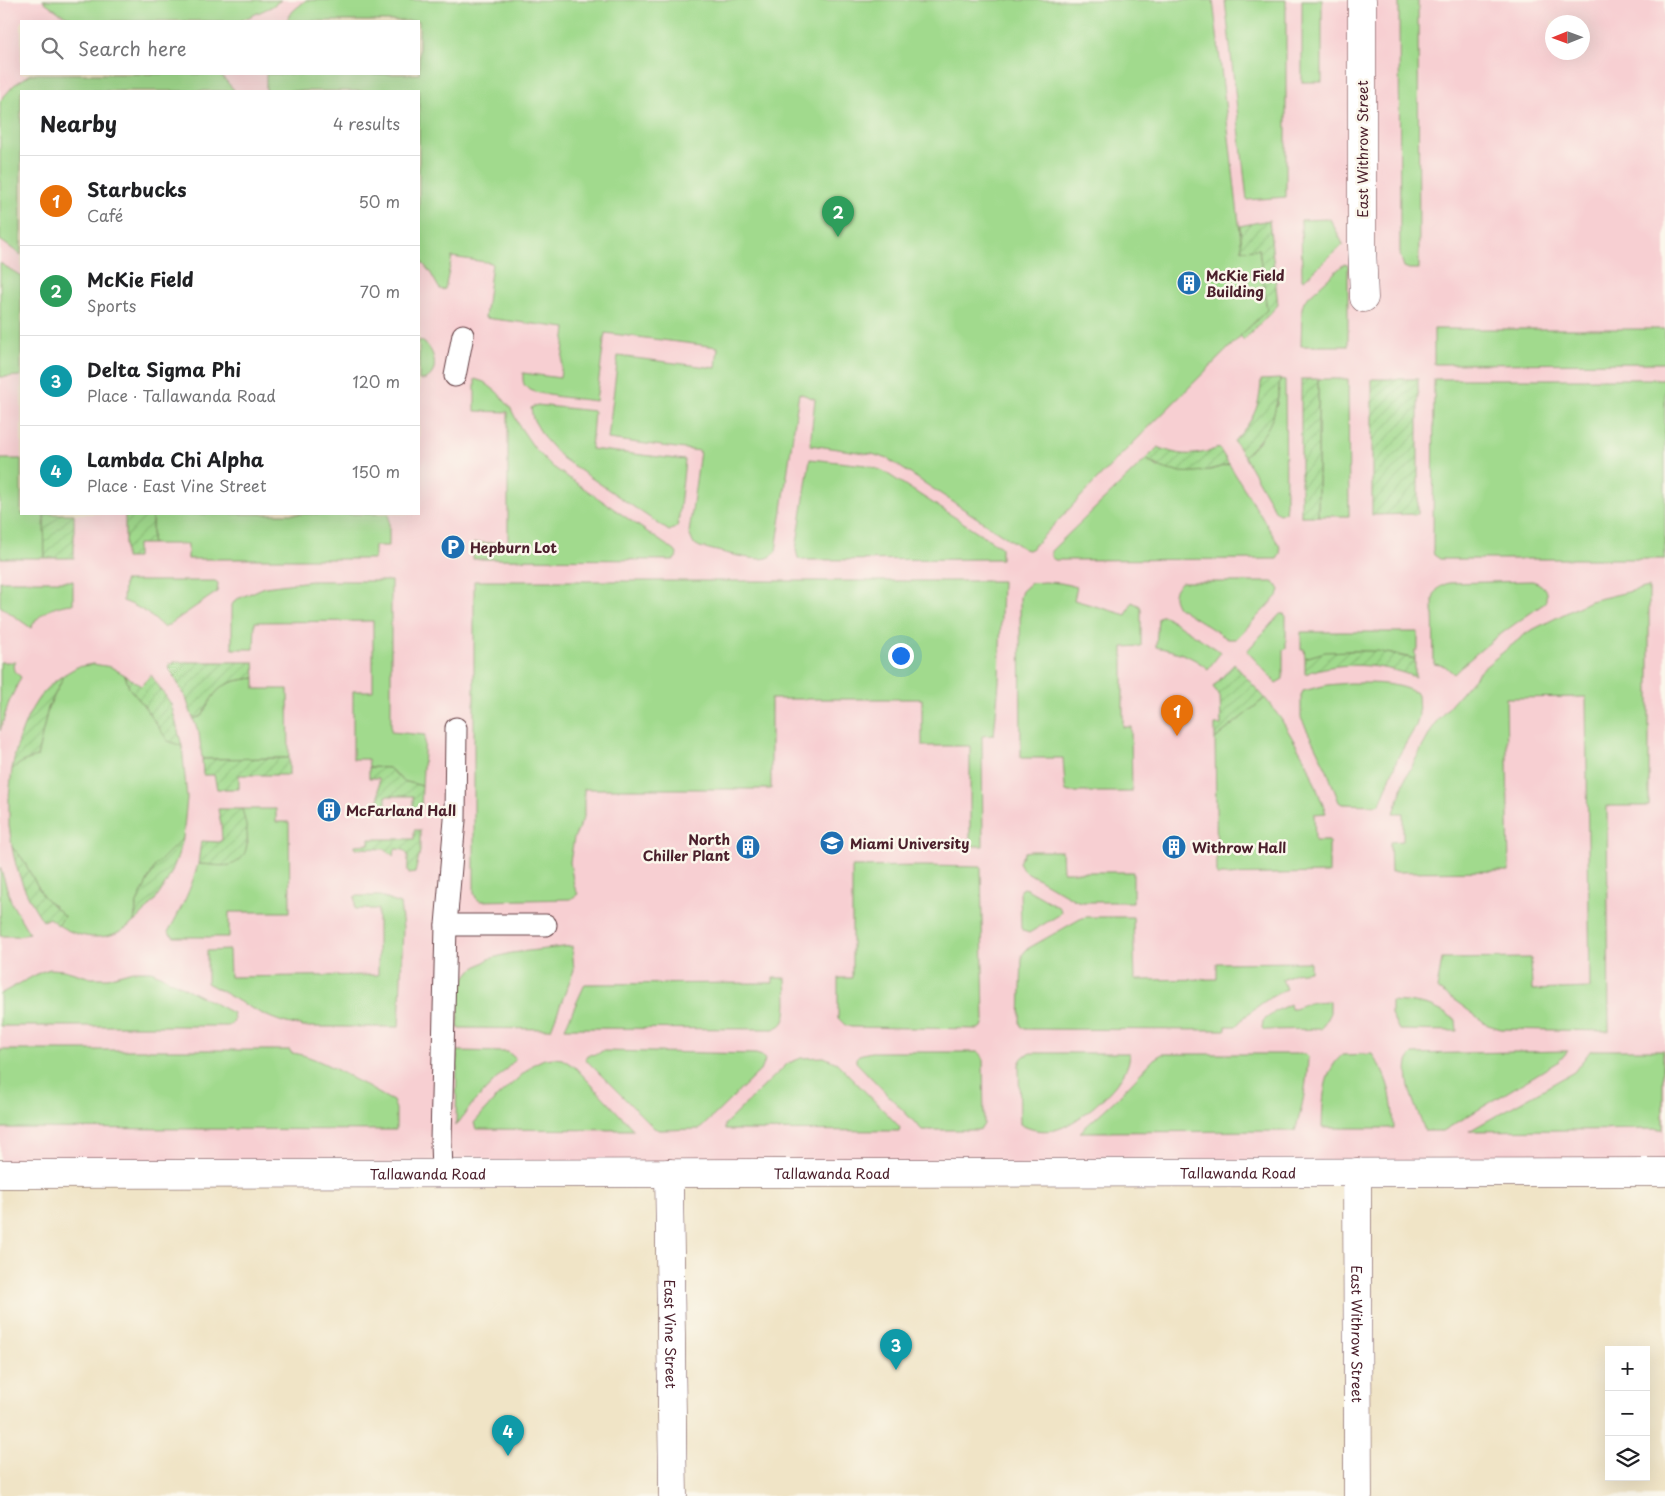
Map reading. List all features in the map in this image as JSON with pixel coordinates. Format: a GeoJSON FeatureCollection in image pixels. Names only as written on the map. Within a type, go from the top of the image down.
{"type":"FeatureCollection","features":[{"type":"Feature","properties":{"kind":"street","name":"East Withrow Street"},"geometry":{"type":"LineString","coordinates":[[1362,0],[1362,244],[1364,298]]}},
{"type":"Feature","properties":{"kind":"street","name":"East Withrow Street"},"geometry":{"type":"LineString","coordinates":[[1357,1172],[1358,1496]]}},
{"type":"Feature","properties":{"kind":"street","name":"Tallawanda Road"},"geometry":{"type":"LineString","coordinates":[[0,1174],[1665,1172]]}},
{"type":"Feature","properties":{"kind":"street","name":"East Vine Street"},"geometry":{"type":"LineString","coordinates":[[669,1173],[673,1496]]}},
{"type":"Feature","properties":{"kind":"lane"},"geometry":{"type":"LineString","coordinates":[[455,376],[463,335]]}},
{"type":"Feature","properties":{"kind":"lane"},"geometry":{"type":"LineString","coordinates":[[442,1174],[441,1141],[446,924],[455,820],[456,728]]}},
{"type":"Feature","properties":{"kind":"lane"},"geometry":{"type":"LineString","coordinates":[[446,924],[546,925]]}},
{"type":"Feature","properties":{"kind":"shaded area","name":"Miami University"},"geometry":{"type":"Polygon","coordinates":[[[0,0],[1665,0],[1665,1172],[0,1173],[0,0]]]}},
{"type":"Feature","properties":{"kind":"green space"},"geometry":{"type":"Polygon","coordinates":[[[42,0],[281,0],[271,7],[242,20],[76,20],[60,13],[42,0]]]}},
{"type":"Feature","properties":{"kind":"green space"},"geometry":{"type":"Polygon","coordinates":[[[306,0],[1213,0],[1242,249],[1259,249],[1267,310],[1028,550],[888,459],[872,454],[810,445],[815,399],[799,393],[776,551],[767,558],[761,559],[700,547],[693,543],[689,533],[700,451],[608,439],[618,356],[716,368],[718,347],[605,333],[596,401],[549,395],[527,388],[524,383],[523,373],[560,378],[566,328],[485,318],[492,263],[452,257],[445,289],[442,290],[420,260],[420,90],[266,90],[266,75],[420,75],[420,20],[287,20],[293,11],[306,0]]]}},
{"type":"Feature","properties":{"kind":"green space"},"geometry":{"type":"Polygon","coordinates":[[[1225,0],[1286,0],[1286,197],[1247,200],[1225,0]]]}},
{"type":"Feature","properties":{"kind":"green space"},"geometry":{"type":"Polygon","coordinates":[[[1302,0],[1322,0],[1322,82],[1302,82],[1302,0]]]}},
{"type":"Feature","properties":{"kind":"green space"},"geometry":{"type":"Polygon","coordinates":[[[1399,0],[1418,0],[1419,269],[1404,267],[1400,255],[1399,0]]]}},
{"type":"Feature","properties":{"kind":"green space"},"geometry":{"type":"Polygon","coordinates":[[[29,75],[221,75],[234,90],[20,90],[20,254],[0,240],[0,101],[14,85],[29,75]]]}},
{"type":"Feature","properties":{"kind":"green space"},"geometry":{"type":"Polygon","coordinates":[[[1330,219],[1343,244],[1304,280],[1302,279],[1301,220],[1330,219]]]}},
{"type":"Feature","properties":{"kind":"green space"},"geometry":{"type":"Polygon","coordinates":[[[1269,220],[1278,305],[1244,340],[1240,336],[1267,310],[1259,249],[1242,250],[1240,226],[1269,220]]]}},
{"type":"Feature","properties":{"kind":"green space"},"geometry":{"type":"Polygon","coordinates":[[[0,263],[20,275],[20,376],[0,377],[0,263]]]}},
{"type":"Feature","properties":{"kind":"green space"},"geometry":{"type":"Polygon","coordinates":[[[1344,264],[1348,265],[1348,346],[1301,346],[1302,308],[1304,301],[1344,264]]]}},
{"type":"Feature","properties":{"kind":"green space"},"geometry":{"type":"Polygon","coordinates":[[[1434,329],[1665,329],[1665,363],[1434,364],[1434,329]]]}},
{"type":"Feature","properties":{"kind":"green space"},"geometry":{"type":"Polygon","coordinates":[[[420,341],[430,349],[433,356],[434,370],[426,379],[420,380],[420,341]]]}},
{"type":"Feature","properties":{"kind":"green space"},"geometry":{"type":"Polygon","coordinates":[[[475,379],[484,382],[497,392],[510,407],[520,427],[535,449],[553,467],[675,551],[677,554],[676,558],[673,560],[473,559],[474,543],[508,543],[508,412],[475,411],[475,379]]]}},
{"type":"Feature","properties":{"kind":"green space"},"geometry":{"type":"Polygon","coordinates":[[[1280,379],[1285,380],[1286,504],[1285,512],[1279,514],[1276,512],[1244,456],[1259,442],[1277,404],[1280,379]]]}},
{"type":"Feature","properties":{"kind":"green space"},"geometry":{"type":"Polygon","coordinates":[[[1280,379],[1271,422],[1260,439],[1244,456],[1234,441],[1251,420],[1259,398],[1261,380],[1280,379]]]}},
{"type":"Feature","properties":{"kind":"green space"},"geometry":{"type":"Polygon","coordinates":[[[1301,379],[1318,379],[1318,516],[1301,516],[1301,379]]]}},
{"type":"Feature","properties":{"kind":"green space"},"geometry":{"type":"Polygon","coordinates":[[[1318,379],[1348,379],[1349,516],[1318,516],[1318,379]]]}},
{"type":"Feature","properties":{"kind":"green space"},"geometry":{"type":"Polygon","coordinates":[[[1372,379],[1418,379],[1418,514],[1372,515],[1372,379]]]}},
{"type":"Feature","properties":{"kind":"green space"},"geometry":{"type":"Polygon","coordinates":[[[1434,379],[1665,379],[1665,559],[1440,559],[1434,555],[1434,379]]]}},
{"type":"Feature","properties":{"kind":"green space"},"geometry":{"type":"Polygon","coordinates":[[[537,405],[594,411],[591,449],[685,460],[678,525],[669,531],[562,458],[545,439],[533,419],[531,408],[537,405]]]}},
{"type":"Feature","properties":{"kind":"green space"},"geometry":{"type":"Polygon","coordinates":[[[1158,447],[1181,454],[1203,453],[1219,448],[1229,464],[1197,472],[1176,472],[1156,465],[1146,459],[1158,447]]]}},
{"type":"Feature","properties":{"kind":"green space"},"geometry":{"type":"Polygon","coordinates":[[[0,459],[20,459],[20,515],[44,515],[45,558],[0,558],[0,459]]]}},
{"type":"Feature","properties":{"kind":"green space"},"geometry":{"type":"Polygon","coordinates":[[[810,459],[866,465],[883,471],[1001,547],[1001,559],[802,560],[798,558],[796,550],[810,459]]]}},
{"type":"Feature","properties":{"kind":"green space"},"geometry":{"type":"Polygon","coordinates":[[[1146,459],[1157,467],[1211,470],[1229,464],[1279,545],[1280,552],[1277,559],[1055,560],[1051,557],[1051,551],[1146,459]]]}},
{"type":"Feature","properties":{"kind":"green space"},"geometry":{"type":"Polygon","coordinates":[[[44,515],[74,515],[74,558],[45,558],[44,515]]]}},
{"type":"Feature","properties":{"kind":"green space"},"geometry":{"type":"Polygon","coordinates":[[[125,515],[152,515],[152,544],[137,544],[137,558],[125,558],[125,515]]]}},
{"type":"Feature","properties":{"kind":"green space"},"geometry":{"type":"Polygon","coordinates":[[[152,515],[389,515],[389,546],[374,546],[374,559],[188,559],[188,544],[152,544],[152,515]]]}},
{"type":"Feature","properties":{"kind":"green space"},"geometry":{"type":"Polygon","coordinates":[[[0,581],[73,581],[73,604],[49,610],[34,622],[31,628],[0,606],[0,581]]]}},
{"type":"Feature","properties":{"kind":"green space"},"geometry":{"type":"Polygon","coordinates":[[[124,581],[215,581],[218,583],[217,592],[164,628],[145,612],[123,601],[124,581]]]}},
{"type":"Feature","properties":{"kind":"green space"},"geometry":{"type":"Polygon","coordinates":[[[311,581],[391,581],[391,732],[425,735],[422,786],[403,781],[389,768],[369,767],[368,759],[353,759],[353,691],[373,691],[373,621],[255,622],[254,649],[232,649],[232,605],[235,600],[265,587],[311,581]]]}},
{"type":"Feature","properties":{"kind":"green space"},"geometry":{"type":"Polygon","coordinates":[[[474,581],[1002,581],[999,682],[994,735],[982,736],[983,846],[970,846],[970,746],[922,746],[922,699],[771,699],[771,789],[584,789],[584,817],[574,838],[570,862],[574,886],[578,894],[571,899],[480,901],[474,893],[474,581]]]}},
{"type":"Feature","properties":{"kind":"green space"},"geometry":{"type":"Polygon","coordinates":[[[1532,581],[1539,584],[1546,591],[1545,603],[1487,645],[1454,674],[1445,666],[1434,664],[1433,599],[1438,588],[1449,583],[1532,581]]]}},
{"type":"Feature","properties":{"kind":"green space"},"geometry":{"type":"Polygon","coordinates":[[[1045,582],[1077,587],[1074,600],[1126,615],[1132,602],[1140,606],[1141,646],[1123,647],[1123,727],[1131,727],[1132,792],[1069,792],[1066,791],[1065,787],[1063,758],[1021,758],[1020,597],[1022,591],[1031,583],[1045,582]]]}},
{"type":"Feature","properties":{"kind":"green space"},"geometry":{"type":"Polygon","coordinates":[[[1182,582],[1272,582],[1280,590],[1278,595],[1236,639],[1228,639],[1178,607],[1174,594],[1176,588],[1182,582]]]}},
{"type":"Feature","properties":{"kind":"green space"},"geometry":{"type":"Polygon","coordinates":[[[1649,587],[1649,806],[1607,806],[1609,1031],[1501,1029],[1488,1025],[1437,989],[1442,959],[1531,958],[1532,990],[1590,988],[1586,697],[1506,698],[1509,871],[1391,872],[1390,842],[1403,841],[1403,813],[1394,813],[1406,777],[1436,722],[1481,670],[1528,632],[1590,601],[1649,587]]]}},
{"type":"Feature","properties":{"kind":"green space"},"geometry":{"type":"Polygon","coordinates":[[[1280,614],[1286,616],[1286,649],[1283,650],[1283,679],[1276,683],[1247,651],[1280,614]]]}},
{"type":"Feature","properties":{"kind":"green space"},"geometry":{"type":"Polygon","coordinates":[[[1165,616],[1221,652],[1208,669],[1196,660],[1156,647],[1158,618],[1165,616]]]}},
{"type":"Feature","properties":{"kind":"green space"},"geometry":{"type":"Polygon","coordinates":[[[1301,632],[1418,632],[1418,650],[1415,650],[1415,659],[1387,653],[1360,651],[1346,651],[1305,658],[1304,649],[1301,649],[1301,632]]]}},
{"type":"Feature","properties":{"kind":"green space"},"geometry":{"type":"Polygon","coordinates":[[[1377,651],[1415,659],[1415,677],[1389,669],[1360,665],[1332,667],[1305,674],[1305,658],[1325,652],[1377,651]]]}},
{"type":"Feature","properties":{"kind":"green space"},"geometry":{"type":"Polygon","coordinates":[[[0,662],[16,662],[13,665],[14,671],[21,677],[9,702],[0,731],[0,662]]]}},
{"type":"Feature","properties":{"kind":"green space"},"geometry":{"type":"Polygon","coordinates":[[[174,662],[254,662],[255,678],[235,681],[221,688],[216,692],[202,716],[196,718],[192,716],[186,698],[168,666],[174,662]]]}},
{"type":"Feature","properties":{"kind":"green space"},"geometry":{"type":"Polygon","coordinates":[[[93,664],[111,667],[125,675],[129,688],[168,740],[182,746],[187,798],[183,838],[155,866],[137,903],[134,922],[116,933],[97,937],[78,934],[58,925],[64,916],[43,896],[22,858],[12,847],[9,825],[12,769],[24,760],[37,757],[48,708],[65,674],[77,667],[93,664]]]}},
{"type":"Feature","properties":{"kind":"green space"},"geometry":{"type":"Polygon","coordinates":[[[1234,664],[1265,698],[1215,739],[1215,725],[1221,725],[1220,696],[1213,687],[1234,664]]]}},
{"type":"Feature","properties":{"kind":"green space"},"geometry":{"type":"Polygon","coordinates":[[[65,674],[48,708],[37,757],[24,761],[12,769],[20,738],[32,709],[46,688],[65,674]]]}},
{"type":"Feature","properties":{"kind":"green space"},"geometry":{"type":"Polygon","coordinates":[[[125,675],[141,686],[151,675],[171,704],[182,746],[168,741],[142,703],[129,688],[125,675]]]}},
{"type":"Feature","properties":{"kind":"green space"},"geometry":{"type":"Polygon","coordinates":[[[255,678],[255,689],[288,689],[289,758],[202,759],[199,733],[192,716],[196,718],[202,716],[216,692],[227,684],[255,678]]]}},
{"type":"Feature","properties":{"kind":"green space"},"geometry":{"type":"Polygon","coordinates":[[[1349,683],[1393,685],[1418,694],[1419,716],[1416,726],[1398,757],[1380,804],[1376,805],[1342,804],[1339,802],[1326,768],[1301,718],[1301,696],[1303,691],[1327,685],[1349,683]]]}},
{"type":"Feature","properties":{"kind":"green space"},"geometry":{"type":"Polygon","coordinates":[[[1265,698],[1281,719],[1307,763],[1326,813],[1314,814],[1315,841],[1329,841],[1329,873],[1217,875],[1215,739],[1265,698]]]}},
{"type":"Feature","properties":{"kind":"green space"},"geometry":{"type":"Polygon","coordinates":[[[289,758],[289,775],[239,775],[239,789],[217,789],[214,775],[203,775],[202,759],[289,758]]]}},
{"type":"Feature","properties":{"kind":"green space"},"geometry":{"type":"Polygon","coordinates":[[[369,767],[389,768],[403,781],[422,786],[421,812],[413,812],[413,796],[386,796],[386,811],[379,811],[379,778],[369,778],[369,767]]]}},
{"type":"Feature","properties":{"kind":"green space"},"geometry":{"type":"Polygon","coordinates":[[[218,809],[242,809],[247,833],[246,849],[238,861],[230,865],[198,864],[201,841],[218,842],[222,840],[218,809]]]}},
{"type":"Feature","properties":{"kind":"green space"},"geometry":{"type":"Polygon","coordinates":[[[242,809],[276,809],[276,822],[289,822],[290,912],[229,912],[229,937],[174,937],[168,932],[185,899],[198,864],[230,865],[248,843],[242,809]]]}},
{"type":"Feature","properties":{"kind":"green space"},"geometry":{"type":"Polygon","coordinates":[[[414,830],[420,830],[420,851],[415,873],[409,874],[407,854],[401,850],[395,849],[394,856],[384,849],[355,848],[355,845],[369,844],[369,839],[414,839],[414,830]]]}},
{"type":"Feature","properties":{"kind":"green space"},"geometry":{"type":"Polygon","coordinates":[[[183,838],[166,884],[152,904],[134,922],[137,903],[155,866],[183,838]]]}},
{"type":"Feature","properties":{"kind":"green space"},"geometry":{"type":"Polygon","coordinates":[[[12,847],[22,858],[43,896],[64,916],[58,925],[49,918],[43,921],[32,903],[23,886],[12,847]]]}},
{"type":"Feature","properties":{"kind":"green space"},"geometry":{"type":"Polygon","coordinates":[[[1062,851],[1063,872],[1133,872],[1133,902],[1081,902],[1075,900],[1023,870],[1019,862],[1025,852],[1062,851]]]}},
{"type":"Feature","properties":{"kind":"green space"},"geometry":{"type":"Polygon","coordinates":[[[0,867],[12,904],[29,933],[19,936],[0,936],[0,867]]]}},
{"type":"Feature","properties":{"kind":"green space"},"geometry":{"type":"Polygon","coordinates":[[[852,867],[981,867],[984,1021],[982,1027],[978,1029],[851,1027],[845,1025],[838,1018],[838,978],[852,978],[852,867]]]}},
{"type":"Feature","properties":{"kind":"green space"},"geometry":{"type":"Polygon","coordinates":[[[1023,888],[1060,908],[1061,912],[1029,933],[1021,928],[1020,890],[1023,888]]]}},
{"type":"Feature","properties":{"kind":"green space"},"geometry":{"type":"Polygon","coordinates":[[[355,896],[380,896],[400,904],[403,928],[399,1027],[302,1027],[301,1025],[290,1024],[266,1015],[207,983],[207,951],[229,950],[230,977],[378,975],[378,909],[355,909],[355,896]]]}},
{"type":"Feature","properties":{"kind":"green space"},"geometry":{"type":"Polygon","coordinates":[[[1086,917],[1133,917],[1135,980],[1217,979],[1217,963],[1310,962],[1310,971],[1295,973],[1282,979],[1286,989],[1247,1014],[1236,1026],[1226,1026],[1226,1030],[1025,1029],[1021,1026],[1020,1022],[1022,955],[1027,949],[1086,917]]]}},
{"type":"Feature","properties":{"kind":"green space"},"geometry":{"type":"Polygon","coordinates":[[[572,946],[574,970],[551,1029],[458,1028],[459,985],[471,970],[489,959],[511,953],[572,946]]]}},
{"type":"Feature","properties":{"kind":"green space"},"geometry":{"type":"Polygon","coordinates":[[[50,969],[64,970],[91,978],[108,978],[133,971],[152,971],[233,1013],[234,1021],[228,1026],[0,1026],[0,994],[50,969]]]}},
{"type":"Feature","properties":{"kind":"green space"},"geometry":{"type":"Polygon","coordinates":[[[773,978],[786,978],[787,996],[786,1016],[781,1025],[774,1029],[565,1028],[585,984],[773,983],[773,978]]]}},
{"type":"Feature","properties":{"kind":"green space"},"geometry":{"type":"Polygon","coordinates":[[[1330,1001],[1330,1013],[1321,1029],[1264,1030],[1262,1028],[1263,1021],[1276,1011],[1290,1004],[1291,1009],[1295,1009],[1307,1003],[1330,1001]]]}},
{"type":"Feature","properties":{"kind":"green space"},"geometry":{"type":"Polygon","coordinates":[[[1391,1001],[1433,1007],[1456,1020],[1457,1031],[1399,1030],[1391,1014],[1391,1001]]]}},
{"type":"Feature","properties":{"kind":"green space"},"geometry":{"type":"Polygon","coordinates":[[[0,1050],[290,1050],[291,1053],[328,1065],[393,1101],[396,1109],[396,1130],[0,1128],[0,1050]]]}},
{"type":"Feature","properties":{"kind":"green space"},"geometry":{"type":"Polygon","coordinates":[[[1591,1050],[1663,1050],[1663,1129],[1469,1131],[1574,1072],[1591,1050]]]}},
{"type":"Feature","properties":{"kind":"green space"},"geometry":{"type":"Polygon","coordinates":[[[457,1051],[508,1052],[516,1059],[473,1103],[456,1126],[457,1051]]]}},
{"type":"Feature","properties":{"kind":"green space"},"geometry":{"type":"Polygon","coordinates":[[[602,1051],[756,1054],[762,1056],[765,1060],[762,1069],[700,1129],[660,1130],[654,1128],[585,1059],[587,1055],[598,1054],[602,1051]]]}},
{"type":"Feature","properties":{"kind":"green space"},"geometry":{"type":"Polygon","coordinates":[[[1568,1051],[1559,1061],[1443,1131],[1425,1131],[1407,1076],[1409,1058],[1413,1054],[1568,1051]]]}},
{"type":"Feature","properties":{"kind":"green space"},"geometry":{"type":"Polygon","coordinates":[[[871,1052],[977,1052],[981,1054],[983,1059],[984,1124],[981,1129],[922,1130],[856,1062],[856,1058],[859,1055],[871,1052]]]}},
{"type":"Feature","properties":{"kind":"green space"},"geometry":{"type":"Polygon","coordinates":[[[1031,1053],[1129,1053],[1128,1063],[1123,1075],[1114,1087],[1089,1111],[1064,1127],[1040,1131],[1020,1124],[1019,1065],[1023,1057],[1031,1053]]]}},
{"type":"Feature","properties":{"kind":"green space"},"geometry":{"type":"Polygon","coordinates":[[[1162,1054],[1305,1054],[1308,1057],[1306,1085],[1295,1131],[1080,1132],[1115,1100],[1154,1059],[1162,1054]]]}},
{"type":"Feature","properties":{"kind":"green space"},"geometry":{"type":"Polygon","coordinates":[[[1372,1054],[1383,1072],[1389,1089],[1394,1128],[1322,1128],[1325,1088],[1335,1062],[1342,1055],[1372,1054]]]}},
{"type":"Feature","properties":{"kind":"green space"},"geometry":{"type":"Polygon","coordinates":[[[824,1057],[837,1063],[898,1125],[899,1131],[725,1130],[725,1124],[787,1064],[801,1058],[824,1057]]]}},
{"type":"Feature","properties":{"kind":"green space"},"geometry":{"type":"Polygon","coordinates":[[[544,1059],[562,1059],[575,1067],[634,1130],[476,1129],[474,1123],[495,1099],[534,1064],[544,1059]]]}},
{"type":"Feature","properties":{"kind":"place","name":"McKie Field"},"geometry":{"type":"Point","coordinates":[838,237]}},
{"type":"Feature","properties":{"kind":"place","name":"McKie Field Building"},"geometry":{"type":"Point","coordinates":[1189,283]}},
{"type":"Feature","properties":{"kind":"place","name":"Hepburn Lot"},"geometry":{"type":"Point","coordinates":[453,547]}},
{"type":"Feature","properties":{"kind":"place","name":"Starbucks"},"geometry":{"type":"Point","coordinates":[1177,736]}},
{"type":"Feature","properties":{"kind":"place","name":"McFarland Hall"},"geometry":{"type":"Point","coordinates":[329,810]}},
{"type":"Feature","properties":{"kind":"place","name":"Miami University"},"geometry":{"type":"Point","coordinates":[832,843]}},
{"type":"Feature","properties":{"kind":"place","name":"North Chiller Plant"},"geometry":{"type":"Point","coordinates":[748,847]}},
{"type":"Feature","properties":{"kind":"place","name":"Withrow Hall"},"geometry":{"type":"Point","coordinates":[1174,847]}},
{"type":"Feature","properties":{"kind":"place","name":"Delta Sigma Phi"},"geometry":{"type":"Point","coordinates":[896,1370]}},
{"type":"Feature","properties":{"kind":"place","name":"Lambda Chi Alpha"},"geometry":{"type":"Point","coordinates":[508,1456]}}]}
